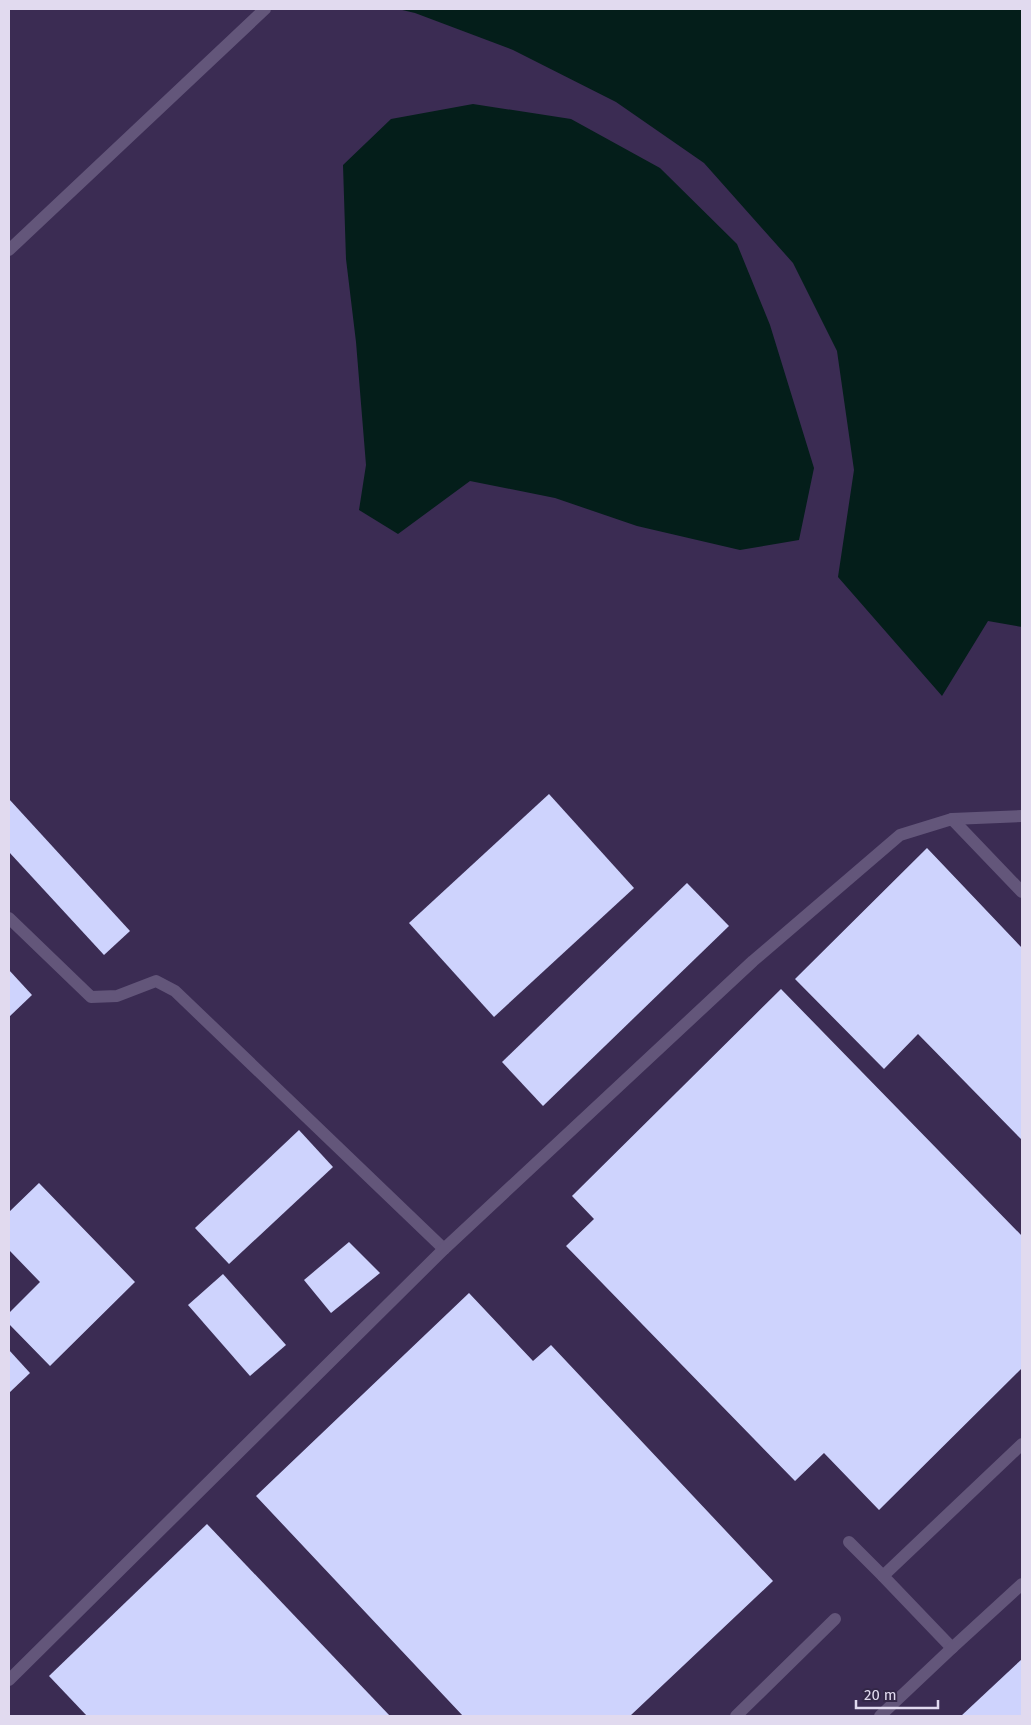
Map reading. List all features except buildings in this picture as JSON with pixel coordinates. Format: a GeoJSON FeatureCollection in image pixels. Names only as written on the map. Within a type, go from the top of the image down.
{"type":"FeatureCollection","features":[{"type":"Feature","properties":{"kind":"lane"},"geometry":{"type":"LineString","coordinates":[[9,250],[265,9]]}},
{"type":"Feature","properties":{"kind":"lane"},"geometry":{"type":"LineString","coordinates":[[9,1680],[444,1249],[753,962],[900,835],[952,819],[1022,816]]}},
{"type":"Feature","properties":{"kind":"lane"},"geometry":{"type":"LineString","coordinates":[[952,819],[1022,892]]}},
{"type":"Feature","properties":{"kind":"lane"},"geometry":{"type":"LineString","coordinates":[[9,918],[91,997],[117,996],[156,981],[175,991],[444,1249]]}},
{"type":"Feature","properties":{"kind":"lane"},"geometry":{"type":"LineString","coordinates":[[883,1576],[1022,1444]]}},
{"type":"Feature","properties":{"kind":"lane"},"geometry":{"type":"LineString","coordinates":[[849,1542],[952,1648]]}},
{"type":"Feature","properties":{"kind":"lane"},"geometry":{"type":"LineString","coordinates":[[880,1716],[1022,1584]]}},
{"type":"Feature","properties":{"kind":"lane"},"geometry":{"type":"LineString","coordinates":[[736,1716],[835,1619]]}},
{"type":"Feature","properties":{"kind":"shaded area"},"geometry":{"type":"Polygon","coordinates":[[[9,9],[1022,9],[1022,1716],[9,1716],[9,9]]]}},
{"type":"Feature","properties":{"kind":"shaded area"},"geometry":{"type":"Polygon","coordinates":[[[398,9],[1022,9],[1022,627],[988,621],[942,696],[838,577],[854,470],[837,351],[793,263],[704,163],[616,102],[513,50],[415,13],[398,9]]]}},
{"type":"Feature","properties":{"kind":"shaded area"},"geometry":{"type":"Polygon","coordinates":[[[473,104],[571,119],[660,168],[737,244],[770,325],[814,468],[799,540],[740,550],[637,526],[555,498],[470,481],[398,534],[359,510],[366,465],[356,342],[346,259],[343,165],[391,119],[473,104]]]}}]}
